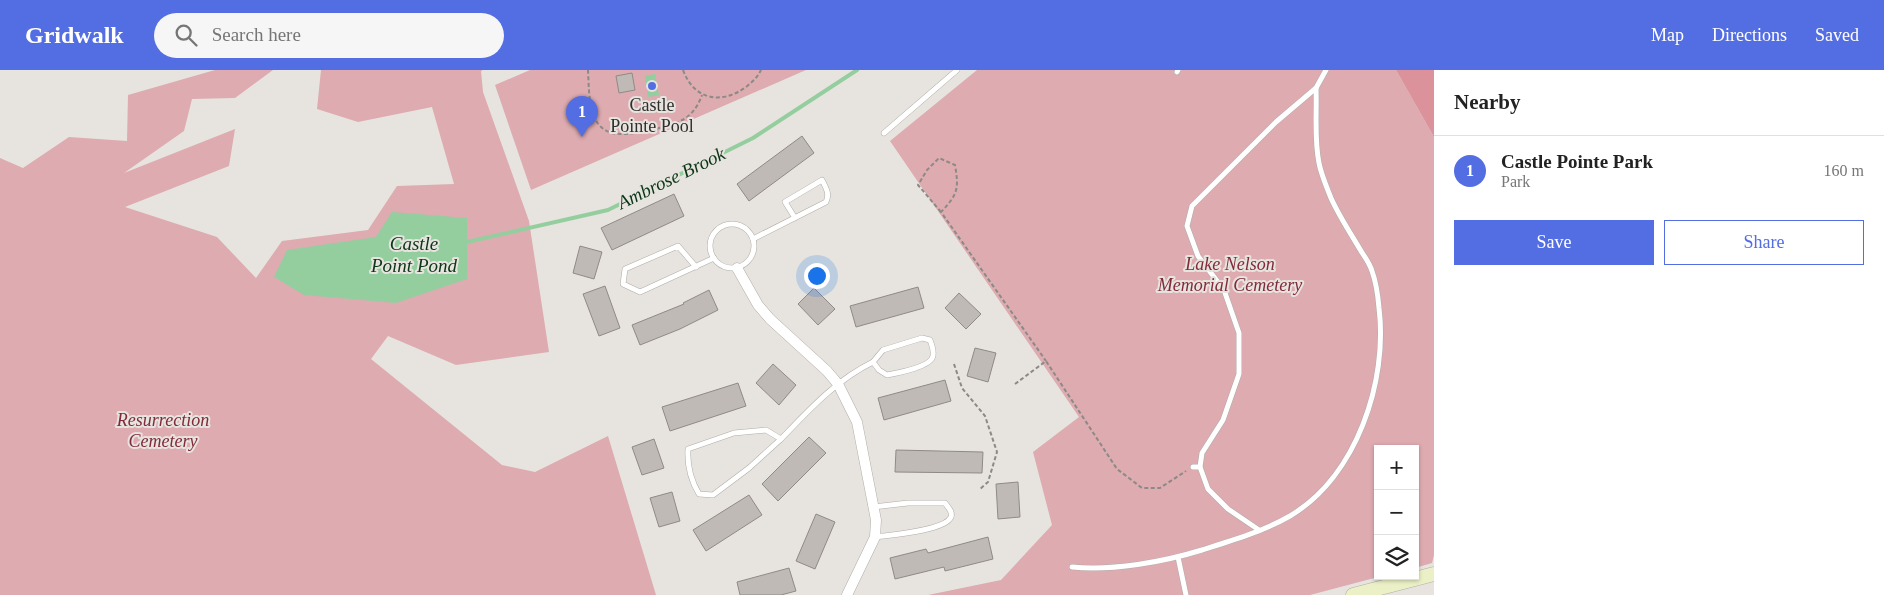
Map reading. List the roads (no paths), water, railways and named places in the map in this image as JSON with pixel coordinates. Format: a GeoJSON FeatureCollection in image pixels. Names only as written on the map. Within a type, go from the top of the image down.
{"type":"FeatureCollection","features":[{"type":"Feature","properties":{"kind":"street"},"geometry":{"type":"LineString","coordinates":[[737,268],[764,312],[827,371],[838,384],[856,422],[876,520],[875,537],[847,595]]}},
{"type":"Feature","properties":{"kind":"street"},"geometry":{"type":"LineString","coordinates":[[1353,595],[1434,574]]}},
{"type":"Feature","properties":{"kind":"lane"},"geometry":{"type":"LineString","coordinates":[[884,133],[957,70]]}},
{"type":"Feature","properties":{"kind":"lane"},"geometry":{"type":"LineString","coordinates":[[1259,530],[1228,509],[1208,489],[1200,467],[1202,453],[1223,420],[1239,374],[1238,333],[1224,290],[1198,256],[1187,226],[1192,206],[1276,122],[1316,88],[1326,70]]}},
{"type":"Feature","properties":{"kind":"lane"},"geometry":{"type":"LineString","coordinates":[[1072,567],[1086,569],[1178,557],[1259,530],[1290,516],[1312,499],[1329,483],[1344,461],[1369,409],[1376,382],[1379,361],[1379,308],[1372,269],[1332,199],[1318,163],[1316,88]]}},
{"type":"Feature","properties":{"kind":"lane"},"geometry":{"type":"LineString","coordinates":[[753,239],[795,218],[826,202],[828,192],[822,180],[785,202],[795,218]]}},
{"type":"Feature","properties":{"kind":"lane"},"geometry":{"type":"LineString","coordinates":[[737,225],[750,232],[753,239],[753,254],[743,265],[737,268],[724,266],[714,258],[710,244],[716,231],[722,226],[737,225]]}},
{"type":"Feature","properties":{"kind":"lane"},"geometry":{"type":"LineString","coordinates":[[696,267],[678,246],[625,269],[623,284],[640,292],[696,267],[714,258]]}},
{"type":"Feature","properties":{"kind":"lane"},"geometry":{"type":"LineString","coordinates":[[781,439],[766,430],[734,433],[688,449],[687,463],[690,480],[698,494],[713,495],[749,468],[781,439],[825,394],[861,368],[873,362],[883,350],[922,338],[930,340],[933,349],[933,357],[929,362],[915,368],[887,375],[879,370],[873,362]]}},
{"type":"Feature","properties":{"kind":"lane"},"geometry":{"type":"LineString","coordinates":[[1193,467],[1200,467]]}},
{"type":"Feature","properties":{"kind":"lane"},"geometry":{"type":"LineString","coordinates":[[873,507],[930,502],[945,503],[951,511],[951,516],[947,522],[923,530],[875,537]]}},
{"type":"Feature","properties":{"kind":"lane"},"geometry":{"type":"LineString","coordinates":[[1178,557],[1186,595]]}},
{"type":"Feature","properties":{"kind":"water","name":"Castle Pointe Pool"},"geometry":{"type":"Polygon","coordinates":[[[655,74],[659,95],[648,97],[645,76],[655,74]]]}},
{"type":"Feature","properties":{"kind":"water","name":"Castle Point Pond"},"geometry":{"type":"Polygon","coordinates":[[[392,212],[467,218],[467,279],[396,303],[304,295],[274,277],[287,250],[376,237],[392,212]]]}},
{"type":"Feature","properties":{"kind":"waterway","name":"Ambrose Brook"},"geometry":{"type":"LineString","coordinates":[[467,242],[608,210],[753,138],[857,70]]}},
{"type":"Feature","properties":{"kind":"place","name":"Castle Pointe Pool"},"geometry":{"type":"Point","coordinates":[652,86]}},
{"type":"Feature","properties":{"kind":"place","name":"Castle Pointe Park"},"geometry":{"type":"Point","coordinates":[582,137]}},
{"type":"Feature","properties":{"kind":"park label","name":"Lake Nelson Memorial Cemetery"},"geometry":{"type":"Point","coordinates":[1230,274]}},
{"type":"Feature","properties":{"kind":"park label","name":"Resurrection Cemetery"},"geometry":{"type":"Point","coordinates":[163,430]}}]}
